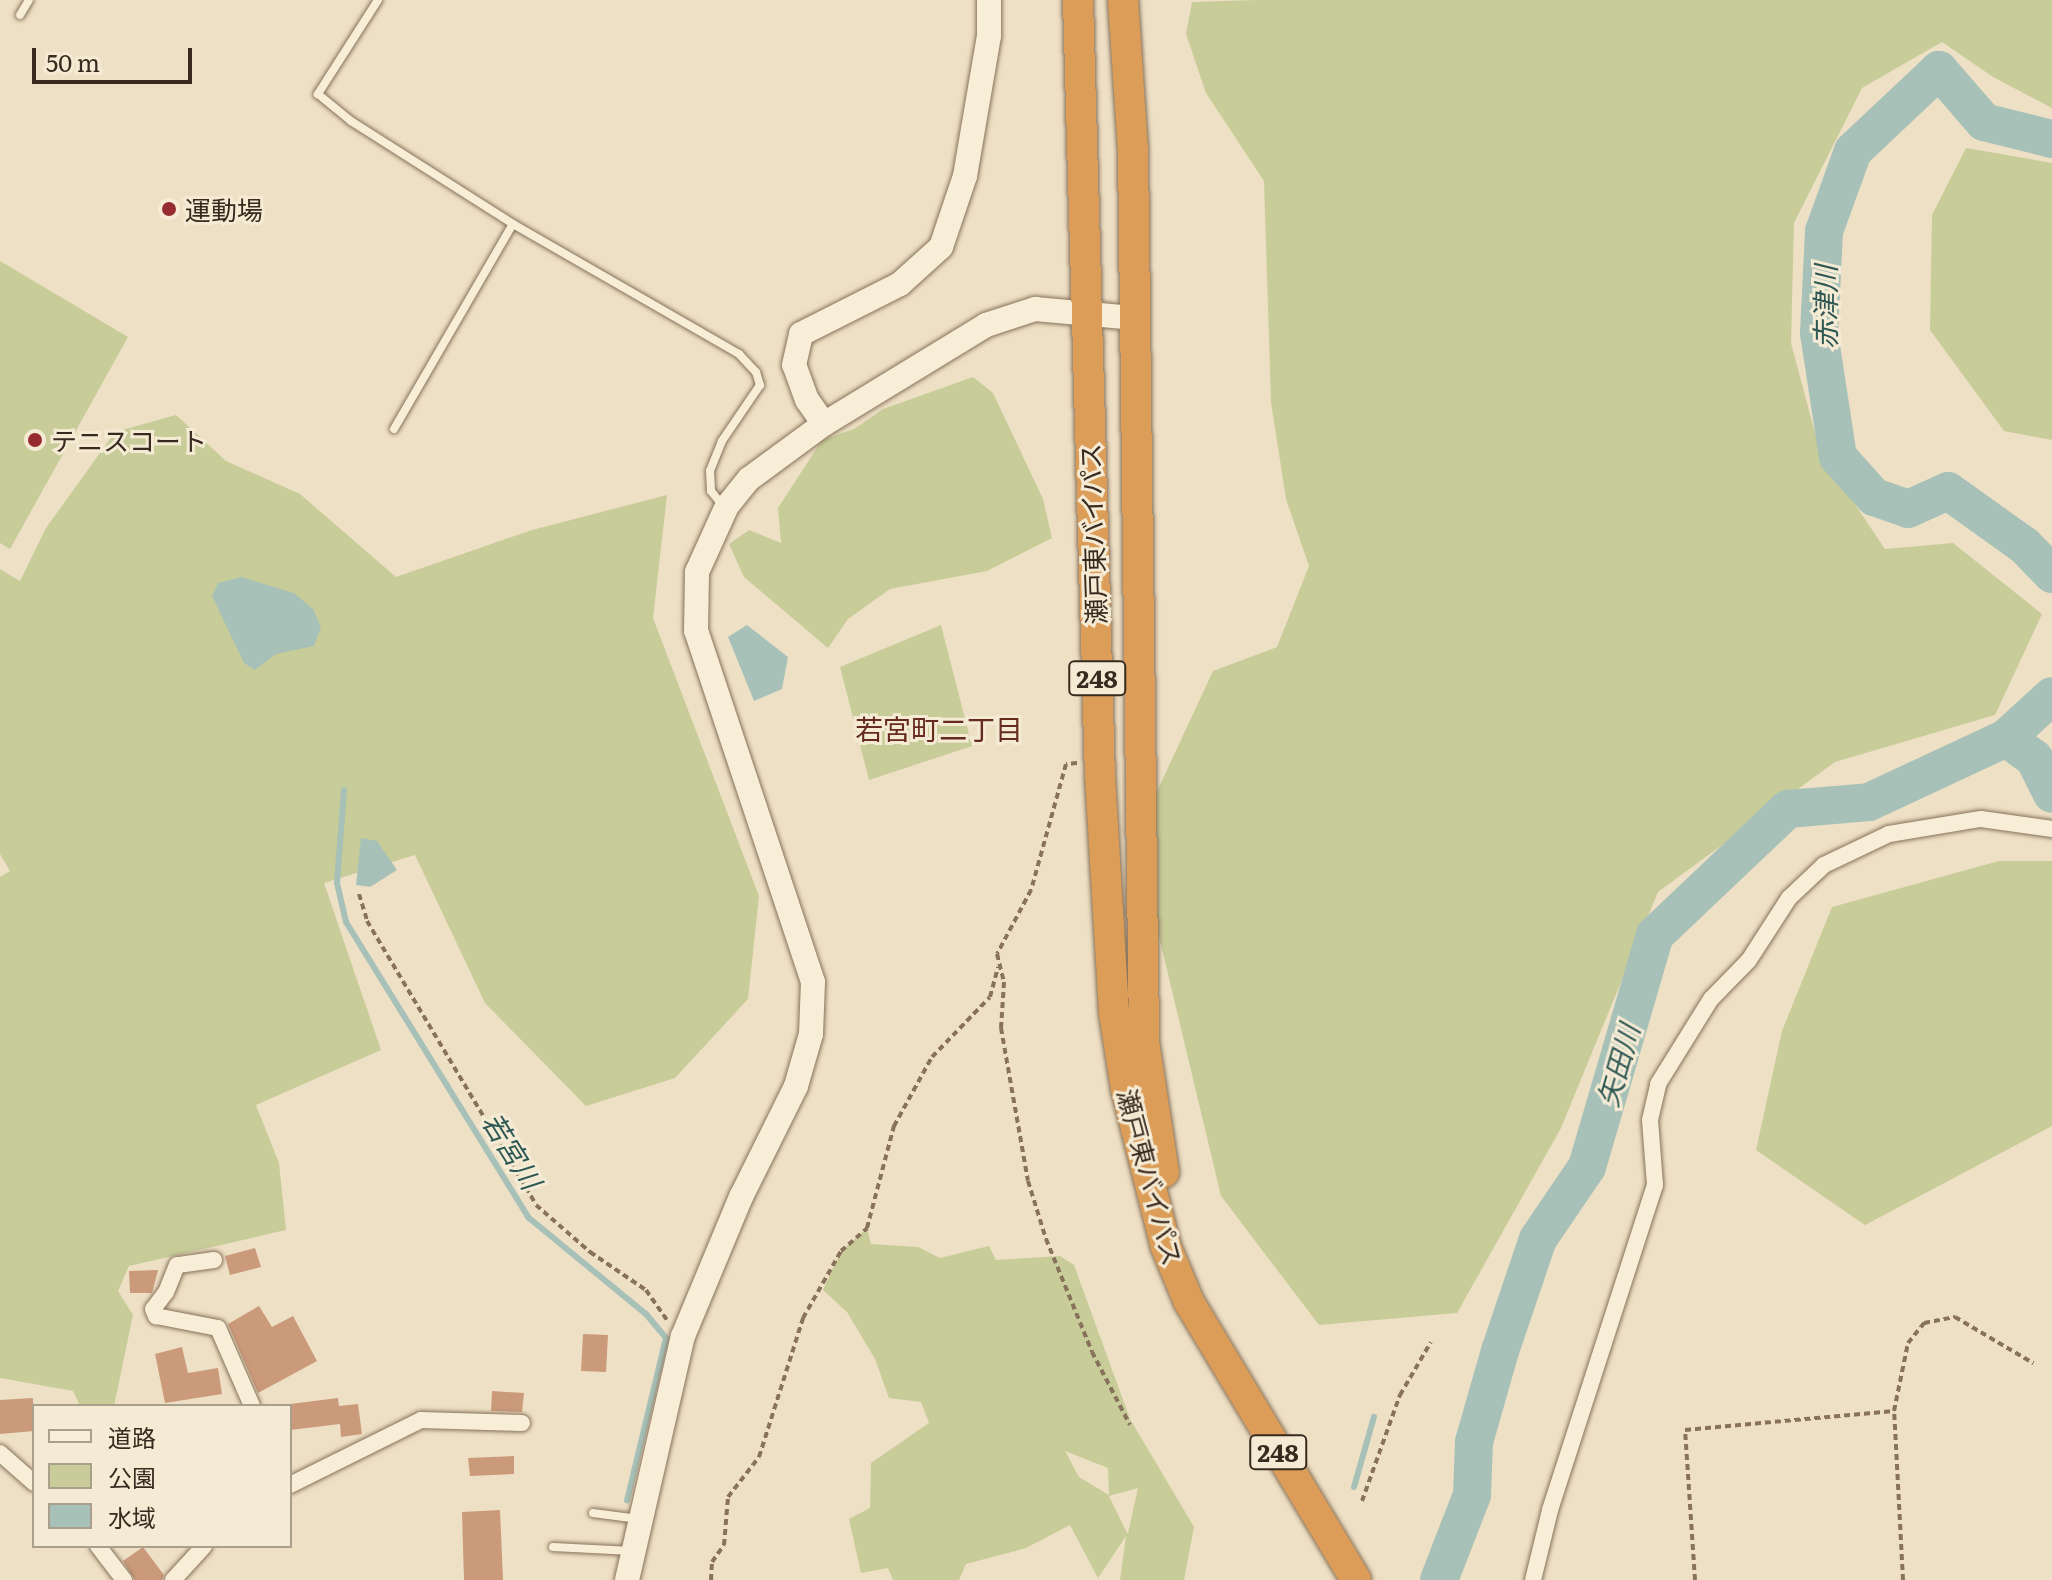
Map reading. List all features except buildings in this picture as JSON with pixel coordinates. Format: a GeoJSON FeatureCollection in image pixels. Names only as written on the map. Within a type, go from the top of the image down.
{"type":"FeatureCollection","features":[{"type":"Feature","properties":{"kind":"highway","name":"瀬戸東バイパス"},"geometry":{"type":"LineString","coordinates":[[1078,0],[1099,761],[1114,1013],[1126,1089],[1166,1247],[1189,1302],[1351,1572]]}},
{"type":"Feature","properties":{"kind":"highway","name":"瀬戸東バイパス"},"geometry":{"type":"LineString","coordinates":[[1123,0],[1133,150],[1144,1042],[1159,1156],[1212,1340]]}},
{"type":"Feature","properties":{"kind":"street"},"geometry":{"type":"LineString","coordinates":[[824,424],[807,400],[794,365],[801,334],[900,284],[941,247],[965,176],[989,36],[989,0]]}},
{"type":"Feature","properties":{"kind":"street"},"geometry":{"type":"LineString","coordinates":[[627,1580],[683,1336],[741,1197],[796,1086],[811,1034],[813,982],[696,631],[697,572],[726,510],[749,479],[824,424],[986,325],[1035,309],[1133,318]]}},
{"type":"Feature","properties":{"kind":"street"},"geometry":{"type":"LineString","coordinates":[[1533,1580],[1550,1510],[1655,1185],[1650,1120],[1658,1084],[1711,999],[1749,960],[1789,898],[1824,865],[1889,834],[1981,819],[2052,829]]}},
{"type":"Feature","properties":{"kind":"street"},"geometry":{"type":"LineString","coordinates":[[214,1260],[177,1265],[153,1309],[156,1316],[218,1328],[251,1404]]}},
{"type":"Feature","properties":{"kind":"street"},"geometry":{"type":"LineString","coordinates":[[292,1484],[421,1420],[522,1423]]}},
{"type":"Feature","properties":{"kind":"street"},"geometry":{"type":"LineString","coordinates":[[0,1453],[32,1481]]}},
{"type":"Feature","properties":{"kind":"street"},"geometry":{"type":"LineString","coordinates":[[100,1548],[124,1580]]}},
{"type":"Feature","properties":{"kind":"street"},"geometry":{"type":"LineString","coordinates":[[173,1580],[202,1548]]}},
{"type":"Feature","properties":{"kind":"lane"},"geometry":{"type":"LineString","coordinates":[[20,15],[29,0]]}},
{"type":"Feature","properties":{"kind":"lane"},"geometry":{"type":"LineString","coordinates":[[378,0],[318,94],[351,121],[513,224],[739,354],[756,372],[760,385],[722,441],[710,471],[711,491],[726,510]]}},
{"type":"Feature","properties":{"kind":"lane"},"geometry":{"type":"LineString","coordinates":[[394,429],[513,224]]}},
{"type":"Feature","properties":{"kind":"lane"},"geometry":{"type":"LineString","coordinates":[[593,1513],[642,1520]]}},
{"type":"Feature","properties":{"kind":"lane"},"geometry":{"type":"LineString","coordinates":[[553,1547],[634,1552]]}},
{"type":"Feature","properties":{"kind":"path"},"geometry":{"type":"LineString","coordinates":[[1099,761],[1066,764],[1031,890],[997,954],[1004,982],[1001,1028],[1028,1181],[1063,1286],[1130,1425]]}},
{"type":"Feature","properties":{"kind":"path"},"geometry":{"type":"LineString","coordinates":[[359,894],[367,921],[536,1205],[590,1252],[646,1290],[683,1336]]}},
{"type":"Feature","properties":{"kind":"path"},"geometry":{"type":"LineString","coordinates":[[711,1580],[712,1562],[724,1545],[728,1497],[759,1457],[803,1318],[841,1251],[867,1228],[894,1126],[932,1057],[990,997],[998,965]]}},
{"type":"Feature","properties":{"kind":"path"},"geometry":{"type":"LineString","coordinates":[[1903,1580],[1894,1411],[1908,1343],[1932,1320],[1955,1317],[2033,1363]]}},
{"type":"Feature","properties":{"kind":"path"},"geometry":{"type":"LineString","coordinates":[[1362,1501],[1400,1395],[1431,1342]]}},
{"type":"Feature","properties":{"kind":"path"},"geometry":{"type":"LineString","coordinates":[[1695,1580],[1685,1430],[1894,1411]]}},
{"type":"Feature","properties":{"kind":"green space"},"geometry":{"type":"Polygon","coordinates":[[[2052,0],[2052,108],[1993,77],[1942,42],[1862,88],[1794,223],[1791,343],[1820,452],[1885,549],[1953,543],[2042,614],[1995,715],[1835,762],[1658,892],[1561,1128],[1457,1313],[1319,1325],[1221,1196],[1156,924],[1146,815],[1213,671],[1277,647],[1309,566],[1286,499],[1271,402],[1264,181],[1206,93],[1186,34],[1192,2],[2052,0]]]}},
{"type":"Feature","properties":{"kind":"green space"},"geometry":{"type":"Polygon","coordinates":[[[1966,148],[2052,163],[2052,440],[2004,431],[1930,330],[1932,215],[1966,148]]]}},
{"type":"Feature","properties":{"kind":"green space","name":"テニスコート"},"geometry":{"type":"Polygon","coordinates":[[[0,261],[128,337],[10,549],[0,543],[0,261]]]}},
{"type":"Feature","properties":{"kind":"green space"},"geometry":{"type":"Polygon","coordinates":[[[973,377],[993,393],[1043,499],[1052,538],[987,571],[890,589],[848,619],[828,648],[744,577],[729,544],[749,530],[781,543],[778,508],[822,440],[854,429],[883,409],[973,377]]]}},
{"type":"Feature","properties":{"kind":"green space"},"geometry":{"type":"Polygon","coordinates":[[[176,415],[226,461],[300,494],[396,577],[532,530],[667,495],[653,618],[759,896],[748,999],[675,1078],[586,1106],[485,1003],[415,855],[324,883],[381,1050],[256,1105],[279,1163],[286,1230],[129,1266],[118,1291],[133,1315],[114,1404],[79,1404],[73,1391],[0,1378],[0,877],[10,871],[0,854],[0,569],[20,581],[46,528],[115,432],[176,415]]]}},
{"type":"Feature","properties":{"kind":"green space"},"geometry":{"type":"Polygon","coordinates":[[[941,625],[972,746],[869,780],[840,667],[941,625]]]}},
{"type":"Feature","properties":{"kind":"green space"},"geometry":{"type":"Polygon","coordinates":[[[1999,861],[2052,861],[2052,1126],[1865,1225],[1756,1150],[1782,1031],[1832,907],[1999,861]]]}},
{"type":"Feature","properties":{"kind":"green space"},"geometry":{"type":"Polygon","coordinates":[[[867,1228],[871,1244],[918,1247],[940,1258],[989,1246],[996,1260],[1060,1256],[1074,1265],[1130,1419],[1194,1527],[1184,1580],[1120,1580],[1126,1536],[1098,1578],[1070,1525],[1026,1548],[966,1564],[959,1580],[893,1580],[888,1568],[861,1573],[849,1519],[870,1508],[871,1463],[929,1423],[921,1402],[889,1398],[875,1359],[847,1312],[823,1290],[841,1251],[867,1228]],[[1065,1451],[1079,1477],[1109,1495],[1108,1468],[1065,1451]],[[1138,1488],[1109,1496],[1127,1533],[1128,1533],[1138,1488]]]}},
{"type":"Feature","properties":{"kind":"water"},"geometry":{"type":"Polygon","coordinates":[[[241,577],[294,593],[313,609],[321,627],[314,646],[276,654],[255,670],[244,663],[212,596],[218,583],[241,577]]]}},
{"type":"Feature","properties":{"kind":"water"},"geometry":{"type":"Polygon","coordinates":[[[747,625],[788,657],[782,689],[754,701],[728,637],[747,625]]]}},
{"type":"Feature","properties":{"kind":"water"},"geometry":{"type":"Polygon","coordinates":[[[361,838],[377,841],[397,870],[370,887],[356,885],[361,838]]]}},
{"type":"Feature","properties":{"kind":"waterway","name":"赤津川"},"geometry":{"type":"LineString","coordinates":[[2052,139],[1984,122],[1939,70],[1853,151],[1824,231],[1819,333],[1838,457],[1874,497],[1908,509],[1948,491],[2025,546],[2052,574]]}},
{"type":"Feature","properties":{"kind":"waterway","name":"矢田川"},"geometry":{"type":"LineString","coordinates":[[1439,1580],[1472,1495],[1474,1442],[1500,1351],[1538,1239],[1587,1167],[1655,935],[1788,809],[1869,802],[2006,738],[2052,696]]}},
{"type":"Feature","properties":{"kind":"waterway"},"geometry":{"type":"LineString","coordinates":[[2006,738],[2034,758],[2052,794]]}},
{"type":"Feature","properties":{"kind":"waterway","name":"若宮川"},"geometry":{"type":"LineString","coordinates":[[344,790],[337,883],[346,922],[529,1218],[646,1314],[666,1338],[627,1500]]}},
{"type":"Feature","properties":{"kind":"waterway"},"geometry":{"type":"LineString","coordinates":[[1354,1487],[1374,1417]]}},
{"type":"Feature","properties":{"kind":"place","name":"運動場"},"geometry":{"type":"Point","coordinates":[169,209]}},
{"type":"Feature","properties":{"kind":"place","name":"テニスコート"},"geometry":{"type":"Point","coordinates":[35,440]}},
{"type":"Feature","properties":{"kind":"district","name":"若宮町二丁目"},"geometry":{"type":"Point","coordinates":[939,728]}}]}
